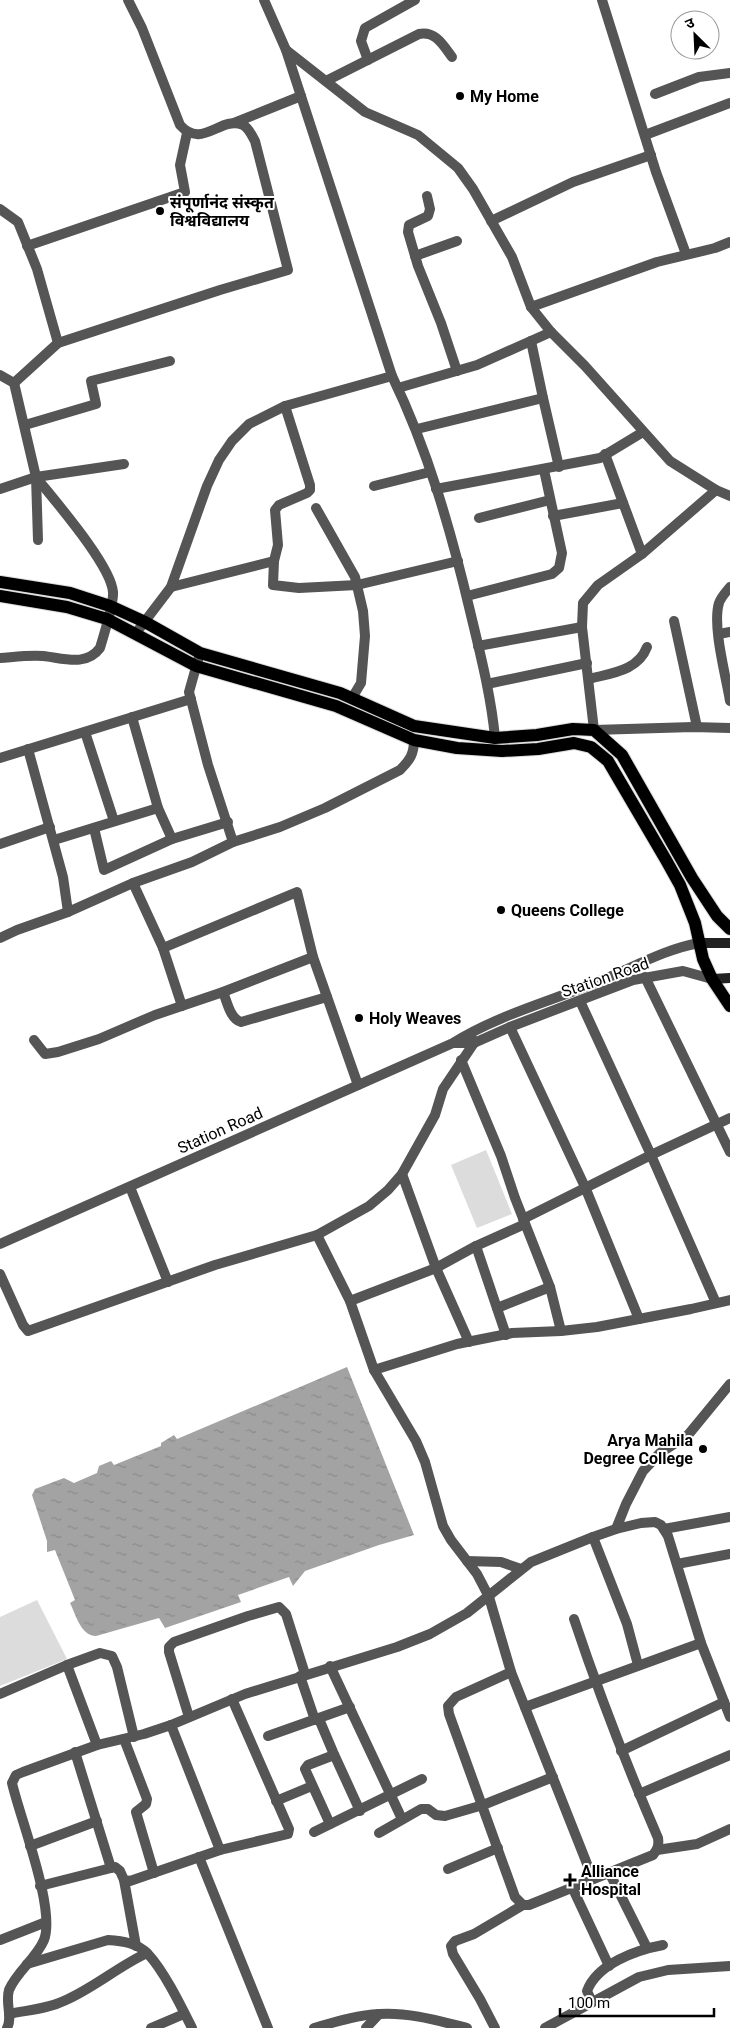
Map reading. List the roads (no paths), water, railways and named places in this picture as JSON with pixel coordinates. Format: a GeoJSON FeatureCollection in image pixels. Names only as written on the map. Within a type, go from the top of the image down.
{"type":"FeatureCollection","features":[{"type":"Feature","properties":{"kind":"main road"},"geometry":{"type":"LineString","coordinates":[[0,582],[70,593],[110,606],[145,622],[200,653],[352,698],[414,726],[495,738],[537,735],[573,729],[594,730],[622,755],[696,884],[717,916],[730,929]]}},
{"type":"Feature","properties":{"kind":"main road"},"geometry":{"type":"LineString","coordinates":[[0,596],[67,607],[107,619],[196,666],[336,706],[414,740],[458,748],[502,751],[538,749],[574,743],[583,744],[599,752],[608,761],[625,788],[680,885],[695,923],[703,959],[712,979],[730,1006]]}},
{"type":"Feature","properties":{"kind":"main road"},"geometry":{"type":"LineString","coordinates":[[699,943],[730,943]]}},
{"type":"Feature","properties":{"kind":"main road"},"geometry":{"type":"LineString","coordinates":[[712,979],[730,978]]}},
{"type":"Feature","properties":{"kind":"street"},"geometry":{"type":"LineString","coordinates":[[128,0],[142,28],[180,125],[187,133],[195,135],[234,123],[301,96]]}},
{"type":"Feature","properties":{"kind":"street"},"geometry":{"type":"LineString","coordinates":[[264,0],[286,50],[392,376],[417,429],[436,489],[467,596],[492,709],[495,738]]}},
{"type":"Feature","properties":{"kind":"street"},"geometry":{"type":"LineString","coordinates":[[368,60],[362,41],[365,28],[415,0]]}},
{"type":"Feature","properties":{"kind":"street"},"geometry":{"type":"LineString","coordinates":[[602,0],[651,155],[686,254]]}},
{"type":"Feature","properties":{"kind":"street"},"geometry":{"type":"LineString","coordinates":[[326,82],[419,34],[427,33],[433,35],[442,43],[452,57]]}},
{"type":"Feature","properties":{"kind":"street"},"geometry":{"type":"LineString","coordinates":[[286,50],[365,112],[418,135],[458,168],[512,256],[531,307],[551,332],[585,366],[670,462],[716,490],[730,496]]}},
{"type":"Feature","properties":{"kind":"street"},"geometry":{"type":"LineString","coordinates":[[655,94],[699,77],[730,73]]}},
{"type":"Feature","properties":{"kind":"street"},"geometry":{"type":"LineString","coordinates":[[645,135],[730,103]]}},
{"type":"Feature","properties":{"kind":"street"},"geometry":{"type":"LineString","coordinates":[[14,382],[58,343],[220,290],[288,270],[255,141],[244,125],[234,123]]}},
{"type":"Feature","properties":{"kind":"street"},"geometry":{"type":"LineString","coordinates":[[28,246],[186,192],[180,165],[187,133]]}},
{"type":"Feature","properties":{"kind":"street"},"geometry":{"type":"LineString","coordinates":[[491,221],[573,182],[651,155]]}},
{"type":"Feature","properties":{"kind":"street"},"geometry":{"type":"LineString","coordinates":[[427,196],[430,210],[428,216],[408,228],[415,256],[457,371]]}},
{"type":"Feature","properties":{"kind":"street"},"geometry":{"type":"LineString","coordinates":[[0,209],[18,222],[37,269],[58,343]]}},
{"type":"Feature","properties":{"kind":"street"},"geometry":{"type":"LineString","coordinates":[[415,256],[457,241]]}},
{"type":"Feature","properties":{"kind":"street"},"geometry":{"type":"LineString","coordinates":[[531,307],[656,262],[715,248],[730,242]]}},
{"type":"Feature","properties":{"kind":"street"},"geometry":{"type":"LineString","coordinates":[[398,388],[477,365],[551,332]]}},
{"type":"Feature","properties":{"kind":"street"},"geometry":{"type":"LineString","coordinates":[[531,341],[559,467]]}},
{"type":"Feature","properties":{"kind":"street"},"geometry":{"type":"LineString","coordinates":[[25,425],[96,404],[91,381],[170,360]]}},
{"type":"Feature","properties":{"kind":"street"},"geometry":{"type":"LineString","coordinates":[[0,375],[14,382],[25,425],[36,477],[38,540]]}},
{"type":"Feature","properties":{"kind":"street"},"geometry":{"type":"LineString","coordinates":[[136,633],[171,587],[207,486],[219,460],[232,441],[249,424],[284,406],[392,376]]}},
{"type":"Feature","properties":{"kind":"street"},"geometry":{"type":"LineString","coordinates":[[417,429],[544,398]]}},
{"type":"Feature","properties":{"kind":"street"},"geometry":{"type":"LineString","coordinates":[[284,406],[310,481],[310,490],[279,505],[275,510],[278,545],[274,561],[273,585],[299,588],[357,585],[458,560]]}},
{"type":"Feature","properties":{"kind":"street"},"geometry":{"type":"LineString","coordinates":[[436,489],[600,458],[644,432]]}},
{"type":"Feature","properties":{"kind":"street"},"geometry":{"type":"LineString","coordinates":[[605,454],[642,554]]}},
{"type":"Feature","properties":{"kind":"street"},"geometry":{"type":"LineString","coordinates":[[0,489],[36,477],[124,464]]}},
{"type":"Feature","properties":{"kind":"street"},"geometry":{"type":"LineString","coordinates":[[467,596],[552,574],[558,568],[562,553],[544,470]]}},
{"type":"Feature","properties":{"kind":"street"},"geometry":{"type":"LineString","coordinates":[[374,486],[430,472]]}},
{"type":"Feature","properties":{"kind":"street"},"geometry":{"type":"LineString","coordinates":[[0,658],[42,656],[80,661],[89,658],[96,654],[100,648],[114,594],[112,582],[105,569],[36,477]]}},
{"type":"Feature","properties":{"kind":"street"},"geometry":{"type":"LineString","coordinates":[[716,490],[642,554],[590,594],[583,603],[582,628],[594,730],[730,728]]}},
{"type":"Feature","properties":{"kind":"street"},"geometry":{"type":"LineString","coordinates":[[479,518],[550,500]]}},
{"type":"Feature","properties":{"kind":"street"},"geometry":{"type":"LineString","coordinates":[[553,516],[623,503]]}},
{"type":"Feature","properties":{"kind":"street"},"geometry":{"type":"LineString","coordinates":[[316,508],[355,577],[363,611],[365,636],[361,683],[352,698]]}},
{"type":"Feature","properties":{"kind":"street"},"geometry":{"type":"LineString","coordinates":[[171,587],[274,561]]}},
{"type":"Feature","properties":{"kind":"street"},"geometry":{"type":"LineString","coordinates":[[730,587],[719,603],[717,616],[730,701]]}},
{"type":"Feature","properties":{"kind":"street"},"geometry":{"type":"LineString","coordinates":[[674,621],[697,727]]}},
{"type":"Feature","properties":{"kind":"street"},"geometry":{"type":"LineString","coordinates":[[478,646],[582,628]]}},
{"type":"Feature","properties":{"kind":"street"},"geometry":{"type":"LineString","coordinates":[[719,634],[730,632]]}},
{"type":"Feature","properties":{"kind":"street"},"geometry":{"type":"LineString","coordinates":[[589,679],[630,668],[639,662],[647,647]]}},
{"type":"Feature","properties":{"kind":"street"},"geometry":{"type":"LineString","coordinates":[[200,653],[189,692],[208,765],[233,842]]}},
{"type":"Feature","properties":{"kind":"street"},"geometry":{"type":"LineString","coordinates":[[487,684],[586,663]]}},
{"type":"Feature","properties":{"kind":"street"},"geometry":{"type":"LineString","coordinates":[[0,758],[191,699]]}},
{"type":"Feature","properties":{"kind":"street"},"geometry":{"type":"LineString","coordinates":[[132,717],[158,808],[172,839]]}},
{"type":"Feature","properties":{"kind":"street"},"geometry":{"type":"LineString","coordinates":[[85,732],[114,821]]}},
{"type":"Feature","properties":{"kind":"street"},"geometry":{"type":"LineString","coordinates":[[0,938],[68,912],[133,883],[192,862],[233,842],[280,827],[326,808],[400,770],[410,760],[414,752],[414,740]]}},
{"type":"Feature","properties":{"kind":"street"},"geometry":{"type":"LineString","coordinates":[[28,749],[54,840],[63,877],[68,912]]}},
{"type":"Feature","properties":{"kind":"street"},"geometry":{"type":"LineString","coordinates":[[54,840],[158,808]]}},
{"type":"Feature","properties":{"kind":"street"},"geometry":{"type":"LineString","coordinates":[[94,828],[104,870],[172,839],[228,822]]}},
{"type":"Feature","properties":{"kind":"street"},"geometry":{"type":"LineString","coordinates":[[0,844],[50,827]]}},
{"type":"Feature","properties":{"kind":"street"},"geometry":{"type":"LineString","coordinates":[[133,883],[163,948],[182,1006]]}},
{"type":"Feature","properties":{"kind":"street"},"geometry":{"type":"LineString","coordinates":[[163,948],[297,892],[313,958],[358,1085]]}},
{"type":"Feature","properties":{"kind":"street","name":"Station Road"},"geometry":{"type":"LineString","coordinates":[[0,1244],[453,1043],[505,1016],[599,982],[682,946],[699,943]]}},
{"type":"Feature","properties":{"kind":"street"},"geometry":{"type":"LineString","coordinates":[[34,1040],[45,1054],[58,1052],[98,1039],[313,958]]}},
{"type":"Feature","properties":{"kind":"street","name":"Station Road"},"geometry":{"type":"LineString","coordinates":[[453,1043],[474,1043],[510,1027],[645,977],[683,971],[712,979]]}},
{"type":"Feature","properties":{"kind":"street"},"geometry":{"type":"LineString","coordinates":[[645,977],[730,1152]]}},
{"type":"Feature","properties":{"kind":"street"},"geometry":{"type":"LineString","coordinates":[[224,992],[236,1021],[241,1022],[327,997]]}},
{"type":"Feature","properties":{"kind":"street"},"geometry":{"type":"LineString","coordinates":[[580,1001],[651,1155],[716,1303]]}},
{"type":"Feature","properties":{"kind":"street"},"geometry":{"type":"LineString","coordinates":[[510,1027],[585,1187],[639,1319]]}},
{"type":"Feature","properties":{"kind":"street"},"geometry":{"type":"LineString","coordinates":[[0,1274],[22,1325],[28,1331],[215,1265],[317,1235],[369,1206],[388,1190],[402,1174],[435,1115],[443,1089],[474,1043],[471,1032]]}},
{"type":"Feature","properties":{"kind":"street"},"geometry":{"type":"LineString","coordinates":[[461,1060],[501,1156],[524,1222],[550,1287],[561,1331]]}},
{"type":"Feature","properties":{"kind":"street"},"geometry":{"type":"LineString","coordinates":[[350,1301],[436,1268],[524,1222],[585,1187],[730,1118]]}},
{"type":"Feature","properties":{"kind":"street"},"geometry":{"type":"LineString","coordinates":[[402,1174],[436,1268],[469,1342]]}},
{"type":"Feature","properties":{"kind":"street"},"geometry":{"type":"LineString","coordinates":[[130,1187],[168,1282]]}},
{"type":"Feature","properties":{"kind":"street"},"geometry":{"type":"LineString","coordinates":[[317,1235],[350,1301],[374,1370],[416,1441],[425,1462],[443,1526],[478,1574],[489,1597],[511,1672],[593,1879]]}},
{"type":"Feature","properties":{"kind":"street"},"geometry":{"type":"LineString","coordinates":[[476,1246],[506,1335]]}},
{"type":"Feature","properties":{"kind":"street"},"geometry":{"type":"LineString","coordinates":[[497,1308],[550,1287]]}},
{"type":"Feature","properties":{"kind":"street"},"geometry":{"type":"LineString","coordinates":[[374,1370],[469,1342],[506,1335],[597,1327],[730,1300]]}},
{"type":"Feature","properties":{"kind":"street"},"geometry":{"type":"LineString","coordinates":[[616,1529],[643,1471],[660,1453],[688,1435],[730,1384]]}},
{"type":"Feature","properties":{"kind":"street"},"geometry":{"type":"LineString","coordinates":[[664,1529],[730,1516]]}},
{"type":"Feature","properties":{"kind":"street"},"geometry":{"type":"LineString","coordinates":[[7,2028],[9,2025],[9,1991],[44,1939],[46,1922],[40,1886],[12,1783],[13,1779],[23,1772],[97,1745],[129,1738],[171,1725],[232,1699],[330,1666],[397,1647],[430,1634],[467,1613],[489,1597],[520,1569],[543,1557],[594,1537],[641,1523],[655,1522],[664,1529],[677,1564],[701,1643],[730,1717]]}},
{"type":"Feature","properties":{"kind":"street"},"geometry":{"type":"LineString","coordinates":[[594,1537],[627,1624],[638,1665]]}},
{"type":"Feature","properties":{"kind":"street"},"geometry":{"type":"LineString","coordinates":[[677,1564],[730,1554]]}},
{"type":"Feature","properties":{"kind":"street"},"geometry":{"type":"LineString","coordinates":[[467,1561],[501,1562],[520,1569]]}},
{"type":"Feature","properties":{"kind":"street"},"geometry":{"type":"LineString","coordinates":[[189,1717],[169,1647],[174,1642],[279,1607],[286,1614],[317,1719],[360,1811]]}},
{"type":"Feature","properties":{"kind":"street"},"geometry":{"type":"LineString","coordinates":[[495,2028],[453,1954],[451,1946],[455,1941],[474,1934],[523,1905],[529,1905],[653,1855],[657,1850],[658,1838],[621,1751],[574,1619]]}},
{"type":"Feature","properties":{"kind":"street"},"geometry":{"type":"LineString","coordinates":[[525,1707],[701,1643]]}},
{"type":"Feature","properties":{"kind":"street"},"geometry":{"type":"LineString","coordinates":[[0,1694],[100,1653],[112,1656],[117,1668],[129,1738],[147,1799],[146,1804],[136,1812],[154,1873]]}},
{"type":"Feature","properties":{"kind":"street"},"geometry":{"type":"LineString","coordinates":[[67,1665],[97,1745]]}},
{"type":"Feature","properties":{"kind":"street"},"geometry":{"type":"LineString","coordinates":[[330,1666],[402,1820]]}},
{"type":"Feature","properties":{"kind":"street"},"geometry":{"type":"LineString","coordinates":[[511,1672],[456,1697],[448,1706],[449,1714],[515,1897],[523,1905]]}},
{"type":"Feature","properties":{"kind":"street"},"geometry":{"type":"LineString","coordinates":[[124,1880],[130,1881],[220,1850],[288,1834],[289,1829],[232,1699]]}},
{"type":"Feature","properties":{"kind":"street"},"geometry":{"type":"LineString","coordinates":[[621,1751],[724,1702]]}},
{"type":"Feature","properties":{"kind":"street"},"geometry":{"type":"LineString","coordinates":[[268,1736],[350,1707]]}},
{"type":"Feature","properties":{"kind":"street"},"geometry":{"type":"LineString","coordinates":[[171,1725],[220,1850]]}},
{"type":"Feature","properties":{"kind":"street"},"geometry":{"type":"LineString","coordinates":[[75,1752],[112,1868]]}},
{"type":"Feature","properties":{"kind":"street"},"geometry":{"type":"LineString","coordinates":[[330,1824],[305,1771],[306,1767],[334,1755]]}},
{"type":"Feature","properties":{"kind":"street"},"geometry":{"type":"LineString","coordinates":[[639,1794],[730,1755]]}},
{"type":"Feature","properties":{"kind":"street"},"geometry":{"type":"LineString","coordinates":[[379,1833],[424,1808],[439,1816],[445,1816],[483,1805],[553,1777]]}},
{"type":"Feature","properties":{"kind":"street"},"geometry":{"type":"LineString","coordinates":[[314,1832],[422,1779]]}},
{"type":"Feature","properties":{"kind":"street"},"geometry":{"type":"LineString","coordinates":[[276,1801],[312,1786]]}},
{"type":"Feature","properties":{"kind":"street"},"geometry":{"type":"LineString","coordinates":[[30,1846],[97,1822]]}},
{"type":"Feature","properties":{"kind":"street"},"geometry":{"type":"LineString","coordinates":[[657,1850],[696,1844],[730,1829]]}},
{"type":"Feature","properties":{"kind":"street"},"geometry":{"type":"LineString","coordinates":[[448,1869],[498,1848]]}},
{"type":"Feature","properties":{"kind":"street"},"geometry":{"type":"LineString","coordinates":[[199,1857],[268,2028]]}},
{"type":"Feature","properties":{"kind":"street"},"geometry":{"type":"LineString","coordinates":[[40,1886],[112,1868],[120,1871],[124,1880],[136,1946]]}},
{"type":"Feature","properties":{"kind":"street"},"geometry":{"type":"LineString","coordinates":[[609,1872],[647,1948]]}},
{"type":"Feature","properties":{"kind":"street"},"geometry":{"type":"LineString","coordinates":[[572,1887],[609,1966]]}},
{"type":"Feature","properties":{"kind":"street"},"geometry":{"type":"LineString","coordinates":[[0,1940],[46,1922]]}},
{"type":"Feature","properties":{"kind":"street"},"geometry":{"type":"LineString","coordinates":[[27,1964],[108,1940],[122,1941],[136,1946],[147,1953],[158,1968],[192,2028]]}},
{"type":"Feature","properties":{"kind":"street"},"geometry":{"type":"LineString","coordinates":[[592,2002],[586,1991],[590,1983],[609,1966],[647,1948],[663,1945]]}},
{"type":"Feature","properties":{"kind":"street"},"geometry":{"type":"LineString","coordinates":[[9,2014],[50,2006],[80,1994],[119,1967],[147,1953]]}},
{"type":"Feature","properties":{"kind":"street"},"geometry":{"type":"LineString","coordinates":[[545,2028],[626,1983],[653,1973],[696,1967],[730,1966]]}},
{"type":"Feature","properties":{"kind":"street"},"geometry":{"type":"LineString","coordinates":[[153,2028],[184,2014]]}},
{"type":"Feature","properties":{"kind":"street"},"geometry":{"type":"LineString","coordinates":[[314,2028],[379,2014],[408,2015],[468,2028]]}},
{"type":"Feature","properties":{"kind":"street"},"geometry":{"type":"LineString","coordinates":[[366,2028],[379,2014]]}},
{"type":"Feature","properties":{"kind":"water"},"geometry":{"type":"Polygon","coordinates":[[[347,1367],[414,1535],[305,1571],[293,1586],[289,1577],[238,1595],[241,1602],[165,1628],[159,1618],[96,1636],[86,1633],[70,1603],[75,1600],[55,1550],[47,1552],[47,1541],[32,1495],[35,1489],[64,1478],[74,1483],[97,1473],[99,1466],[111,1461],[114,1465],[161,1446],[161,1443],[174,1435],[177,1439],[347,1367]]]}},
{"type":"Feature","properties":{"kind":"place","name":"My Home"},"geometry":{"type":"Point","coordinates":[460,96]}},
{"type":"Feature","properties":{"kind":"place","name":"संपूर्णानंद संस्कृत विश्वविद्यालय"},"geometry":{"type":"Point","coordinates":[160,211]}},
{"type":"Feature","properties":{"kind":"place","name":"Queens College"},"geometry":{"type":"Point","coordinates":[501,910]}},
{"type":"Feature","properties":{"kind":"place","name":"Holy Weaves"},"geometry":{"type":"Point","coordinates":[359,1018]}},
{"type":"Feature","properties":{"kind":"place","name":"Arya Mahila Degree College"},"geometry":{"type":"Point","coordinates":[703,1449]}},
{"type":"Feature","properties":{"kind":"place","name":"Alliance Hospital"},"geometry":{"type":"Point","coordinates":[570,1880]}}]}
